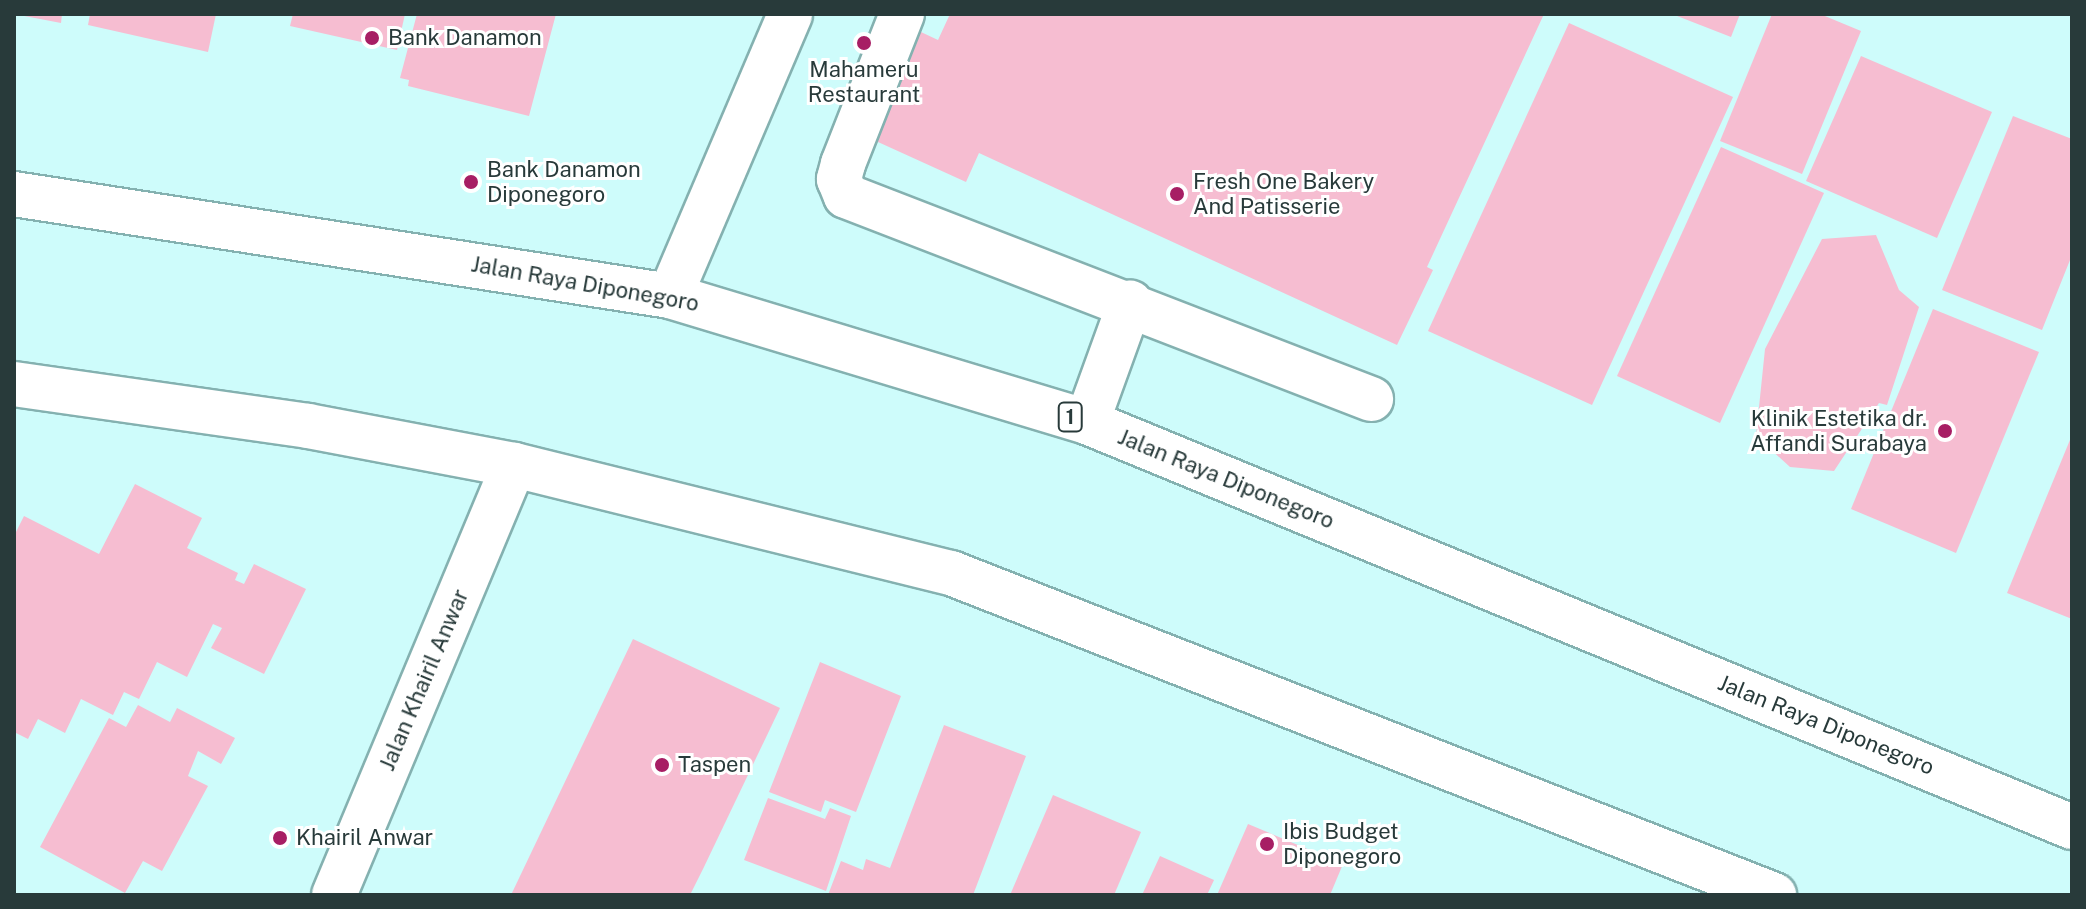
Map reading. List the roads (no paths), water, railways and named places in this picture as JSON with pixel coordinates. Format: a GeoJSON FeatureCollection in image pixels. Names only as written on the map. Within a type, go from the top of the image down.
{"type":"FeatureCollection","features":[{"type":"Feature","properties":{"kind":"main road"},"geometry":{"type":"LineString","coordinates":[[670,296],[790,14]]}},
{"type":"Feature","properties":{"kind":"main road"},"geometry":{"type":"LineString","coordinates":[[902,14],[843,164],[839,179],[846,196],[1130,303],[1371,399]]}},
{"type":"Feature","properties":{"kind":"main road","name":"Jalan Raya Diponegoro"},"geometry":{"type":"LineString","coordinates":[[14,194],[670,296],[1087,422],[2072,827]]}},
{"type":"Feature","properties":{"kind":"main road"},"geometry":{"type":"LineString","coordinates":[[1087,422],[1130,303]]}},
{"type":"Feature","properties":{"kind":"main road"},"geometry":{"type":"LineString","coordinates":[[14,384],[308,426],[514,465],[951,573],[1774,895]]}},
{"type":"Feature","properties":{"kind":"main road","name":"Jalan Khairil Anwar"},"geometry":{"type":"LineString","coordinates":[[334,895],[514,465]]}},
{"type":"Feature","properties":{"kind":"place","name":"Bank Danamon"},"geometry":{"type":"Point","coordinates":[372,38]}},
{"type":"Feature","properties":{"kind":"place","name":"Mahameru Restaurant"},"geometry":{"type":"Point","coordinates":[864,43]}},
{"type":"Feature","properties":{"kind":"place","name":"Bank Danamon Diponegoro"},"geometry":{"type":"Point","coordinates":[471,182]}},
{"type":"Feature","properties":{"kind":"place","name":"Fresh One Bakery And Patisserie"},"geometry":{"type":"Point","coordinates":[1177,194]}},
{"type":"Feature","properties":{"kind":"place","name":"Klinik Estetika dr. Affandi Surabaya"},"geometry":{"type":"Point","coordinates":[1945,431]}},
{"type":"Feature","properties":{"kind":"place","name":"Taspen"},"geometry":{"type":"Point","coordinates":[662,765]}},
{"type":"Feature","properties":{"kind":"place","name":"Khairil Anwar"},"geometry":{"type":"Point","coordinates":[280,838]}},
{"type":"Feature","properties":{"kind":"place","name":"Ibis Budget Diponegoro"},"geometry":{"type":"Point","coordinates":[1267,844]}}]}
